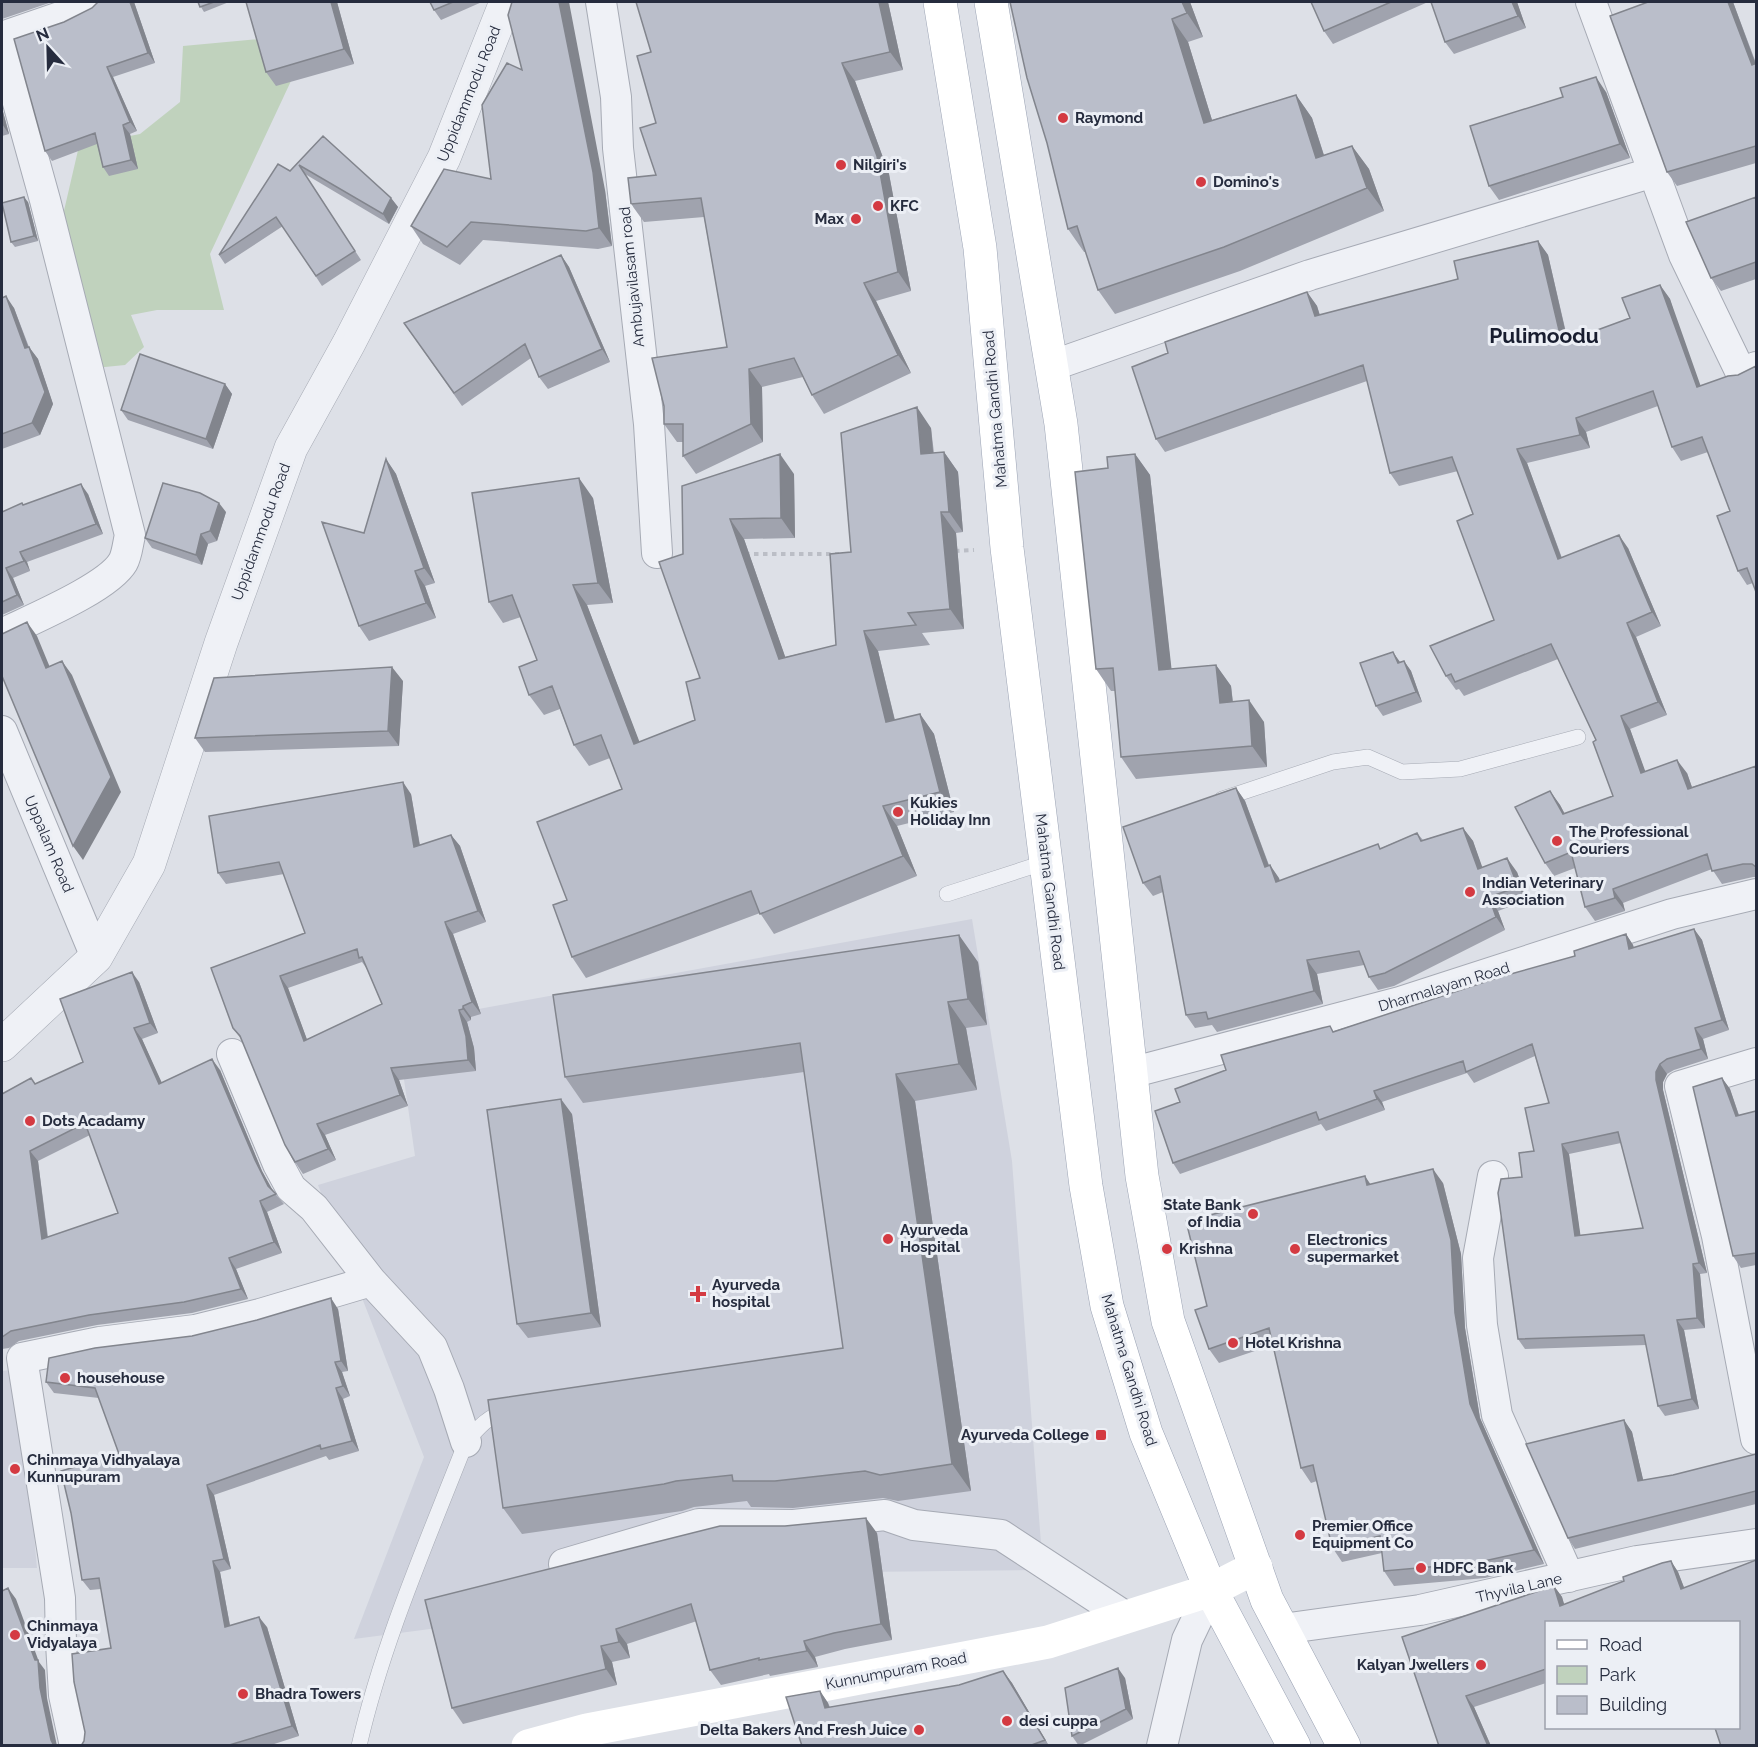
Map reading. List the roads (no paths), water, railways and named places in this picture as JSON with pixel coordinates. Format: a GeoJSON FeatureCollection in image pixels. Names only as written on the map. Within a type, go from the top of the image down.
{"type":"FeatureCollection","features":[{"type":"Feature","properties":{"kind":"main road","name":"Mahatma Gandhi Road"},"geometry":{"type":"LineString","coordinates":[[940,2],[980,248],[1007,548],[1086,1186],[1107,1306],[1146,1433],[1212,1590],[1294,1746]]}},
{"type":"Feature","properties":{"kind":"main road"},"geometry":{"type":"LineString","coordinates":[[991,2],[1052,366],[1116,835],[1130,1073],[1142,1176],[1168,1321],[1266,1600],[1344,1746]]}},
{"type":"Feature","properties":{"kind":"main road","name":"Kunnumpuram Road"},"geometry":{"type":"LineString","coordinates":[[528,1746],[590,1738],[1048,1642],[1212,1590],[1256,1567]]}},
{"type":"Feature","properties":{"kind":"street"},"geometry":{"type":"LineString","coordinates":[[2,37],[63,16],[90,2]]}},
{"type":"Feature","properties":{"kind":"street","name":"Uppidammodu Road"},"geometry":{"type":"LineString","coordinates":[[2,1045],[96,957],[149,864],[221,643],[291,448],[349,343],[444,158],[506,2]]}},
{"type":"Feature","properties":{"kind":"street","name":"Ambujavilasam road"},"geometry":{"type":"LineString","coordinates":[[601,2],[616,97],[618,148],[649,424],[657,553]]}},
{"type":"Feature","properties":{"kind":"street"},"geometry":{"type":"LineString","coordinates":[[1591,2],[1684,255],[1741,373],[1756,368]]}},
{"type":"Feature","properties":{"kind":"street"},"geometry":{"type":"LineString","coordinates":[[2,45],[45,200],[130,534],[123,562],[109,577],[71,601],[2,634]]}},
{"type":"Feature","properties":{"kind":"street"},"geometry":{"type":"LineString","coordinates":[[1052,366],[1310,275],[1654,172]]}},
{"type":"Feature","properties":{"kind":"street","name":"Uppalam Road"},"geometry":{"type":"LineString","coordinates":[[2,731],[96,957]]}},
{"type":"Feature","properties":{"kind":"street","name":"Dharmalayam Road"},"geometry":{"type":"LineString","coordinates":[[1130,1073],[1400,1002],[1672,914],[1756,894]]}},
{"type":"Feature","properties":{"kind":"street"},"geometry":{"type":"LineString","coordinates":[[232,1054],[278,1164],[291,1188],[314,1208],[371,1281],[432,1347],[449,1389],[466,1442]]}},
{"type":"Feature","properties":{"kind":"street"},"geometry":{"type":"LineString","coordinates":[[1756,1063],[1680,1086],[1717,1236],[1756,1439]]}},
{"type":"Feature","properties":{"kind":"street"},"geometry":{"type":"LineString","coordinates":[[1492,1176],[1478,1258],[1482,1325],[1497,1415],[1569,1577]]}},
{"type":"Feature","properties":{"kind":"street"},"geometry":{"type":"LineString","coordinates":[[75,1746],[64,1695],[60,1598],[22,1358],[100,1342],[195,1330],[260,1314],[371,1281]]}},
{"type":"Feature","properties":{"kind":"street"},"geometry":{"type":"LineString","coordinates":[[564,1564],[699,1524],[794,1525],[885,1515],[914,1525],[1000,1535],[1126,1617]]}},
{"type":"Feature","properties":{"kind":"street","name":"Thyvila Lane"},"geometry":{"type":"LineString","coordinates":[[1282,1629],[1420,1610],[1637,1562],[1756,1544]]}},
{"type":"Feature","properties":{"kind":"street"},"geometry":{"type":"LineString","coordinates":[[1162,1746],[1176,1678],[1187,1640],[1212,1590]]}},
{"type":"Feature","properties":{"kind":"lane"},"geometry":{"type":"LineString","coordinates":[[1204,805],[1333,762],[1368,757],[1402,772],[1460,769],[1578,737]]}},
{"type":"Feature","properties":{"kind":"lane"},"geometry":{"type":"LineString","coordinates":[[947,894],[1046,862]]}},
{"type":"Feature","properties":{"kind":"lane"},"geometry":{"type":"LineString","coordinates":[[359,1746],[378,1677],[404,1599],[466,1442],[481,1424],[499,1413],[522,1407]]}},
{"type":"Feature","properties":{"kind":"place","name":"Raymond"},"geometry":{"type":"Point","coordinates":[1063,118]}},
{"type":"Feature","properties":{"kind":"place","name":"Nilgiri's"},"geometry":{"type":"Point","coordinates":[841,165]}},
{"type":"Feature","properties":{"kind":"place","name":"Domino's"},"geometry":{"type":"Point","coordinates":[1201,182]}},
{"type":"Feature","properties":{"kind":"place","name":"KFC"},"geometry":{"type":"Point","coordinates":[878,206]}},
{"type":"Feature","properties":{"kind":"place","name":"Max"},"geometry":{"type":"Point","coordinates":[856,219]}},
{"type":"Feature","properties":{"kind":"place","name":"Kukies Holiday Inn"},"geometry":{"type":"Point","coordinates":[898,812]}},
{"type":"Feature","properties":{"kind":"place","name":"The Professional Couriers"},"geometry":{"type":"Point","coordinates":[1557,841]}},
{"type":"Feature","properties":{"kind":"place","name":"Indian Veterinary Association"},"geometry":{"type":"Point","coordinates":[1470,892]}},
{"type":"Feature","properties":{"kind":"place","name":"Dots Acadamy"},"geometry":{"type":"Point","coordinates":[30,1121]}},
{"type":"Feature","properties":{"kind":"place","name":"State Bank of India"},"geometry":{"type":"Point","coordinates":[1253,1214]}},
{"type":"Feature","properties":{"kind":"place","name":"Ayurveda Hospital"},"geometry":{"type":"Point","coordinates":[888,1239]}},
{"type":"Feature","properties":{"kind":"place","name":"Krishna"},"geometry":{"type":"Point","coordinates":[1167,1249]}},
{"type":"Feature","properties":{"kind":"place","name":"Electronics supermarket"},"geometry":{"type":"Point","coordinates":[1295,1249]}},
{"type":"Feature","properties":{"kind":"place","name":"Ayurveda hospital"},"geometry":{"type":"Point","coordinates":[698,1294]}},
{"type":"Feature","properties":{"kind":"place","name":"Hotel Krishna"},"geometry":{"type":"Point","coordinates":[1233,1343]}},
{"type":"Feature","properties":{"kind":"place","name":"househouse"},"geometry":{"type":"Point","coordinates":[65,1378]}},
{"type":"Feature","properties":{"kind":"place","name":"Ayurveda College"},"geometry":{"type":"Point","coordinates":[1101,1435]}},
{"type":"Feature","properties":{"kind":"place","name":"Chinmaya Vidhyalaya Kunnupuram"},"geometry":{"type":"Point","coordinates":[15,1469]}},
{"type":"Feature","properties":{"kind":"place","name":"Premier Office Equipment Co"},"geometry":{"type":"Point","coordinates":[1300,1535]}},
{"type":"Feature","properties":{"kind":"place","name":"HDFC Bank"},"geometry":{"type":"Point","coordinates":[1421,1568]}},
{"type":"Feature","properties":{"kind":"place","name":"Chinmaya Vidyalaya"},"geometry":{"type":"Point","coordinates":[15,1635]}},
{"type":"Feature","properties":{"kind":"place","name":"Kalyan Jwellers"},"geometry":{"type":"Point","coordinates":[1481,1665]}},
{"type":"Feature","properties":{"kind":"place","name":"Bhadra Towers"},"geometry":{"type":"Point","coordinates":[243,1694]}},
{"type":"Feature","properties":{"kind":"place","name":"desi cuppa"},"geometry":{"type":"Point","coordinates":[1007,1721]}},
{"type":"Feature","properties":{"kind":"place","name":"Delta Bakers And Fresh Juice"},"geometry":{"type":"Point","coordinates":[919,1730]}},
{"type":"Feature","properties":{"kind":"district","name":"Pulimoodu"},"geometry":{"type":"Point","coordinates":[1544,335]}}]}
